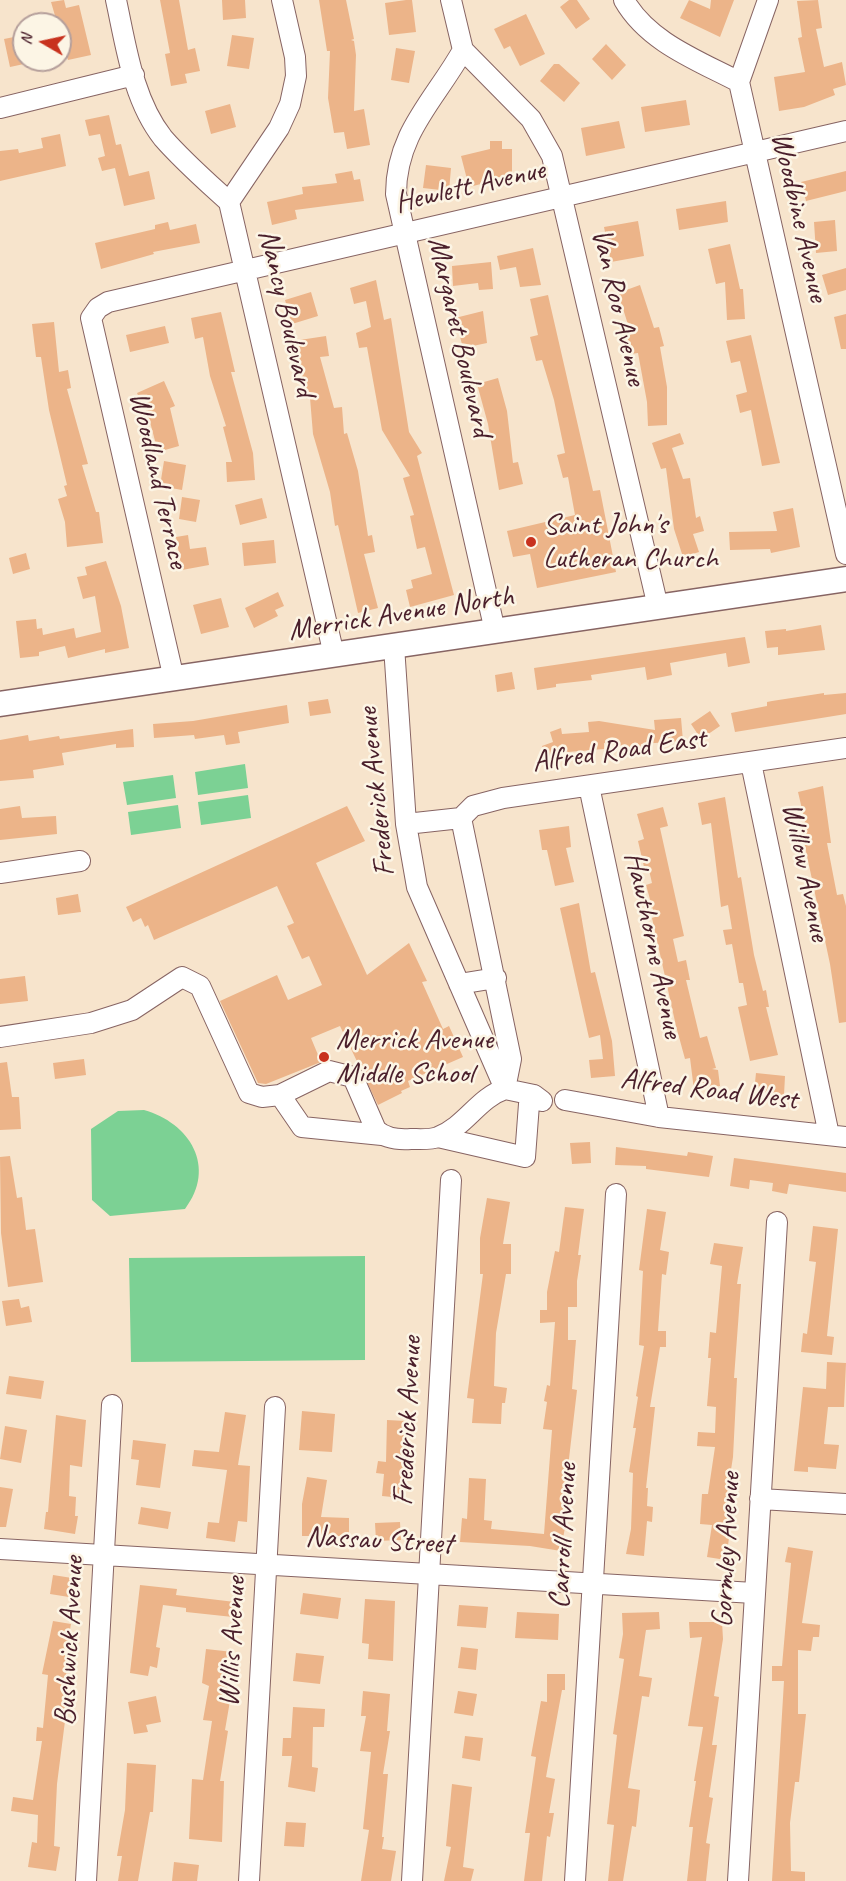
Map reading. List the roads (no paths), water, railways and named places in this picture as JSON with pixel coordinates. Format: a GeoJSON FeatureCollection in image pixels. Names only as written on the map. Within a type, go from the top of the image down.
{"type":"FeatureCollection","features":[{"type":"Feature","properties":{"kind":"main road","name":"Merrick Avenue North"},"geometry":{"type":"LineString","coordinates":[[0,704],[846,579]]}},
{"type":"Feature","properties":{"kind":"street"},"geometry":{"type":"LineString","coordinates":[[116,0],[134,75],[145,109],[162,136],[184,161],[229,202]]}},
{"type":"Feature","properties":{"kind":"street","name":"Nancy Boulevard"},"geometry":{"type":"LineString","coordinates":[[282,0],[296,57],[296,76],[291,104],[279,128],[229,202],[334,655]]}},
{"type":"Feature","properties":{"kind":"street"},"geometry":{"type":"LineString","coordinates":[[451,0],[463,50]]}},
{"type":"Feature","properties":{"kind":"street"},"geometry":{"type":"LineString","coordinates":[[624,0],[632,13],[654,35],[739,82],[768,0]]}},
{"type":"Feature","properties":{"kind":"street","name":"Van Roo Avenue"},"geometry":{"type":"LineString","coordinates":[[463,50],[531,119],[552,156],[658,607]]}},
{"type":"Feature","properties":{"kind":"street","name":"Margaret Boulevard"},"geometry":{"type":"LineString","coordinates":[[463,50],[450,74],[410,130],[400,155],[396,194],[495,631]]}},
{"type":"Feature","properties":{"kind":"street"},"geometry":{"type":"LineString","coordinates":[[0,108],[134,75]]}},
{"type":"Feature","properties":{"kind":"street","name":"Woodbine Avenue"},"geometry":{"type":"LineString","coordinates":[[739,82],[753,153],[846,554]]}},
{"type":"Feature","properties":{"kind":"street","name":"Hewlett Avenue"},"geometry":{"type":"LineString","coordinates":[[108,302],[846,130]]}},
{"type":"Feature","properties":{"kind":"street","name":"Woodland Terrace"},"geometry":{"type":"LineString","coordinates":[[108,302],[98,308],[92,318],[174,679]]}},
{"type":"Feature","properties":{"kind":"street","name":"Frederick Avenue"},"geometry":{"type":"LineString","coordinates":[[394,646],[406,824],[417,887],[505,1089]]}},
{"type":"Feature","properties":{"kind":"street","name":"Alfred Road East"},"geometry":{"type":"LineString","coordinates":[[406,824],[461,818],[473,806],[503,798],[846,748]]}},
{"type":"Feature","properties":{"kind":"street","name":"Willow Avenue"},"geometry":{"type":"LineString","coordinates":[[751,762],[838,1136]]}},
{"type":"Feature","properties":{"kind":"street","name":"Hawthorne Avenue"},"geometry":{"type":"LineString","coordinates":[[589,786],[659,1117]]}},
{"type":"Feature","properties":{"kind":"street"},"geometry":{"type":"LineString","coordinates":[[461,818],[511,1059],[505,1089]]}},
{"type":"Feature","properties":{"kind":"street"},"geometry":{"type":"LineString","coordinates":[[0,873],[80,861]]}},
{"type":"Feature","properties":{"kind":"street"},"geometry":{"type":"LineString","coordinates":[[0,1037],[91,1023],[132,1011],[182,977],[201,986],[249,1094],[262,1097],[280,1095],[329,1071],[354,1077],[376,1130],[382,1135]]}},
{"type":"Feature","properties":{"kind":"street"},"geometry":{"type":"LineString","coordinates":[[459,984],[496,978]]}},
{"type":"Feature","properties":{"kind":"street"},"geometry":{"type":"LineString","coordinates":[[280,1095],[302,1127],[382,1135],[402,1140],[438,1137],[525,1157],[529,1104],[538,1098],[505,1089],[489,1095],[466,1120],[438,1137]]}},
{"type":"Feature","properties":{"kind":"street","name":"Alfred Road West"},"geometry":{"type":"LineString","coordinates":[[565,1100],[659,1117],[838,1136]]}},
{"type":"Feature","properties":{"kind":"street","name":"Frederick Avenue"},"geometry":{"type":"LineString","coordinates":[[412,1881],[451,1180]]}},
{"type":"Feature","properties":{"kind":"street","name":"Carroll Avenue"},"geometry":{"type":"LineString","coordinates":[[575,1881],[616,1194]]}},
{"type":"Feature","properties":{"kind":"street","name":"Gormley Avenue"},"geometry":{"type":"LineString","coordinates":[[738,1881],[777,1222]]}},
{"type":"Feature","properties":{"kind":"street","name":"Bushwick Avenue"},"geometry":{"type":"LineString","coordinates":[[86,1881],[112,1405]]}},
{"type":"Feature","properties":{"kind":"street","name":"Willis Avenue"},"geometry":{"type":"LineString","coordinates":[[249,1881],[275,1407]]}},
{"type":"Feature","properties":{"kind":"street"},"geometry":{"type":"LineString","coordinates":[[760,1499],[846,1504]]}},
{"type":"Feature","properties":{"kind":"street","name":"Nassau Street"},"geometry":{"type":"LineString","coordinates":[[0,1549],[754,1593]]}},
{"type":"Feature","properties":{"kind":"place","name":"Saint John's Lutheran Church"},"geometry":{"type":"Point","coordinates":[531,542]}},
{"type":"Feature","properties":{"kind":"place","name":"Merrick Avenue Middle School"},"geometry":{"type":"Point","coordinates":[324,1057]}}]}
